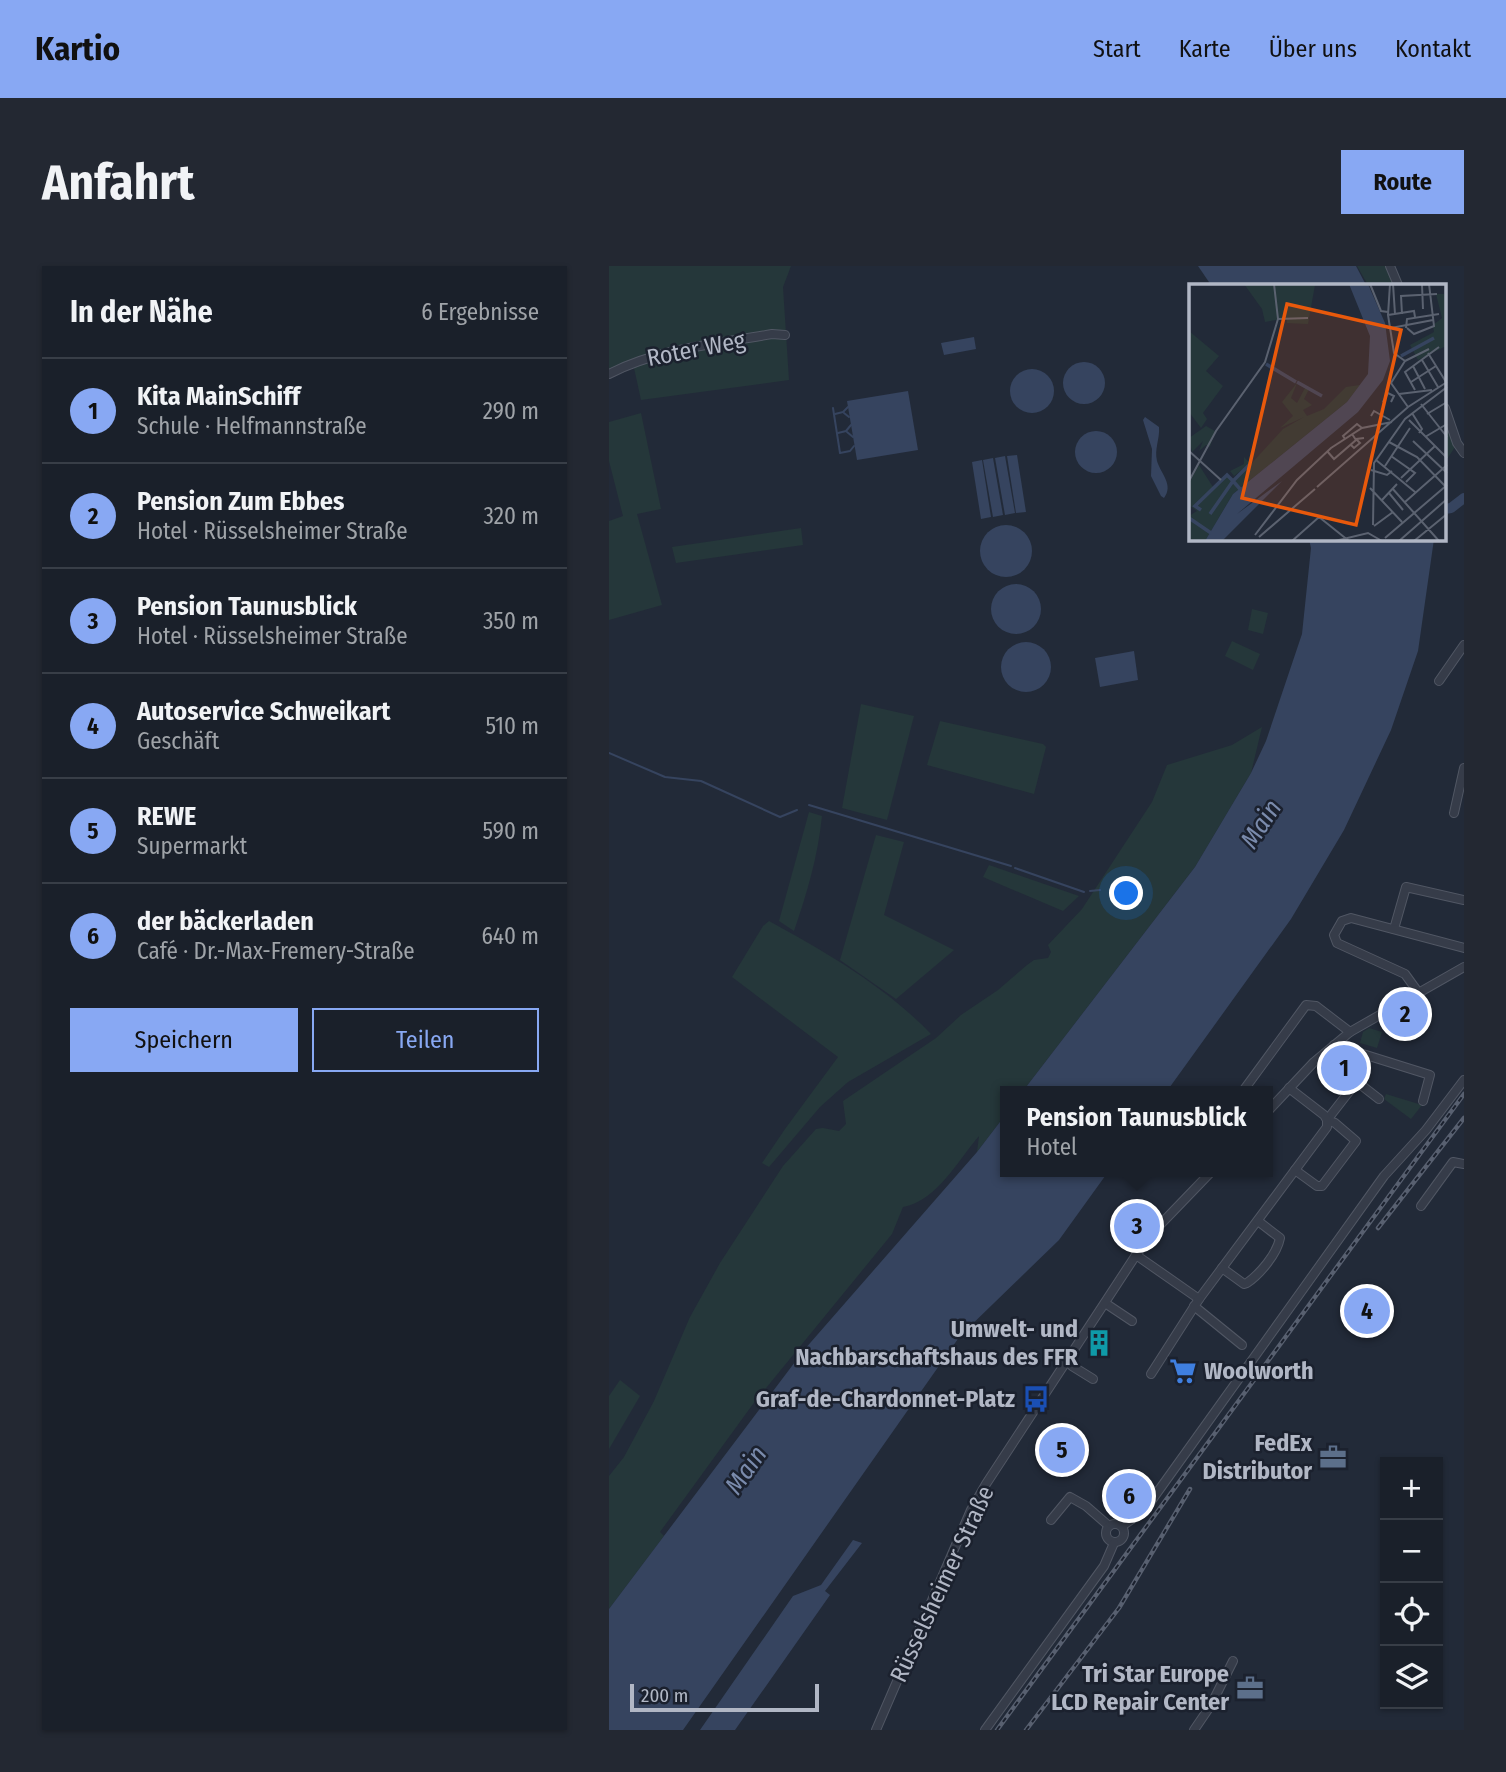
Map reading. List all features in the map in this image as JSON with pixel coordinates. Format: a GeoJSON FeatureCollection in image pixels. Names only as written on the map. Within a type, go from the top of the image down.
{"type":"FeatureCollection","features":[{"type":"Feature","properties":{"kind":"street","name":"Roter Weg"},"geometry":{"type":"LineString","coordinates":[[609,374],[641,358],[667,352],[772,334],[785,335]]}},
{"type":"Feature","properties":{"kind":"street"},"geometry":{"type":"LineString","coordinates":[[1447,414],[1457,443],[1464,453]]}},
{"type":"Feature","properties":{"kind":"street"},"geometry":{"type":"LineString","coordinates":[[1439,681],[1464,645]]}},
{"type":"Feature","properties":{"kind":"street"},"geometry":{"type":"LineString","coordinates":[[1454,813],[1464,768]]}},
{"type":"Feature","properties":{"kind":"street"},"geometry":{"type":"LineString","coordinates":[[1394,929],[1406,887],[1464,900]]}},
{"type":"Feature","properties":{"kind":"street"},"geometry":{"type":"LineString","coordinates":[[1419,992],[1409,976],[1338,943],[1333,935],[1342,921],[1351,918],[1464,948]]}},
{"type":"Feature","properties":{"kind":"street"},"geometry":{"type":"LineString","coordinates":[[1273,1106],[1333,1045],[1350,1032],[1464,967]]}},
{"type":"Feature","properties":{"kind":"street"},"geometry":{"type":"LineString","coordinates":[[1247,1086],[1306,1005],[1316,1006],[1350,1032]]}},
{"type":"Feature","properties":{"kind":"street"},"geometry":{"type":"LineString","coordinates":[[1333,1045],[1430,1075],[1423,1101]]}},
{"type":"Feature","properties":{"kind":"street"},"geometry":{"type":"LineString","coordinates":[[1109,1526],[1122,1526],[1145,1511],[1384,1176],[1426,1130],[1464,1080]]}},
{"type":"Feature","properties":{"kind":"street"},"geometry":{"type":"LineString","coordinates":[[1327,1120],[1355,1084],[1361,1085],[1379,1098]]}},
{"type":"Feature","properties":{"kind":"street"},"geometry":{"type":"LineString","coordinates":[[1151,1374],[1197,1302],[1327,1127],[1324,1115],[1289,1088]]}},
{"type":"Feature","properties":{"kind":"street"},"geometry":{"type":"LineString","coordinates":[[1295,1170],[1317,1186],[1322,1186],[1356,1141],[1335,1123],[1327,1120]]}},
{"type":"Feature","properties":{"kind":"street"},"geometry":{"type":"LineString","coordinates":[[1421,1206],[1453,1162],[1464,1164]]}},
{"type":"Feature","properties":{"kind":"street","name":"Rüsselsheimer Straße"},"geometry":{"type":"LineString","coordinates":[[876,1730],[971,1510],[1136,1255],[1157,1228],[1206,1177]]}},
{"type":"Feature","properties":{"kind":"street"},"geometry":{"type":"LineString","coordinates":[[1223,1268],[1244,1284],[1252,1281],[1267,1261],[1280,1238],[1258,1221]]}},
{"type":"Feature","properties":{"kind":"street"},"geometry":{"type":"LineString","coordinates":[[1136,1255],[1197,1302],[1243,1345]]}},
{"type":"Feature","properties":{"kind":"street"},"geometry":{"type":"LineString","coordinates":[[1105,1303],[1132,1321]]}},
{"type":"Feature","properties":{"kind":"street"},"geometry":{"type":"LineString","coordinates":[[1072,1366],[1093,1379]]}},
{"type":"Feature","properties":{"kind":"street"},"geometry":{"type":"LineString","coordinates":[[1051,1520],[1070,1497],[1086,1506],[1109,1526]]}},
{"type":"Feature","properties":{"kind":"street"},"geometry":{"type":"LineString","coordinates":[[1109,1526],[1106,1536],[1114,1543]]}},
{"type":"Feature","properties":{"kind":"street"},"geometry":{"type":"LineString","coordinates":[[985,1730],[1104,1566],[1114,1543],[1124,1537],[1122,1526]]}},
{"type":"Feature","properties":{"kind":"street"},"geometry":{"type":"LineString","coordinates":[[1194,1730],[1211,1705],[1233,1661]]}},
{"type":"Feature","properties":{"kind":"shaded area"},"geometry":{"type":"Polygon","coordinates":[[[609,266],[791,266],[783,287],[789,380],[641,400],[634,368],[609,377],[609,266]]]}},
{"type":"Feature","properties":{"kind":"shaded area"},"geometry":{"type":"Polygon","coordinates":[[[1357,266],[1385,266],[1394,284],[1367,284],[1357,266]]]}},
{"type":"Feature","properties":{"kind":"shaded area"},"geometry":{"type":"Polygon","coordinates":[[[641,413],[661,509],[637,514],[662,605],[609,620],[609,521],[623,516],[609,461],[609,422],[641,413]]]}},
{"type":"Feature","properties":{"kind":"shaded area"},"geometry":{"type":"Polygon","coordinates":[[[1447,418],[1455,447],[1447,459],[1447,418]]]}},
{"type":"Feature","properties":{"kind":"shaded area"},"geometry":{"type":"Polygon","coordinates":[[[801,528],[803,545],[676,563],[672,547],[801,528]]]}},
{"type":"Feature","properties":{"kind":"shaded area"},"geometry":{"type":"Polygon","coordinates":[[[1252,609],[1268,613],[1263,634],[1248,630],[1252,609]]]}},
{"type":"Feature","properties":{"kind":"shaded area"},"geometry":{"type":"Polygon","coordinates":[[[1232,641],[1260,654],[1253,670],[1225,656],[1232,641]]]}},
{"type":"Feature","properties":{"kind":"shaded area"},"geometry":{"type":"Polygon","coordinates":[[[861,704],[914,716],[887,820],[842,808],[861,704]]]}},
{"type":"Feature","properties":{"kind":"shaded area"},"geometry":{"type":"Polygon","coordinates":[[[940,721],[1043,744],[1046,747],[1034,794],[927,765],[940,721]]]}},
{"type":"Feature","properties":{"kind":"shaded area"},"geometry":{"type":"Polygon","coordinates":[[[1262,727],[1251,773],[1195,867],[1027,1086],[1000,1086],[1000,1122],[977,1152],[979,1136],[936,1188],[926,1197],[903,1207],[892,1234],[753,1404],[660,1532],[664,1536],[609,1609],[609,1476],[624,1457],[654,1401],[690,1317],[720,1263],[783,1166],[816,1129],[839,1131],[846,1124],[843,1101],[936,1038],[961,1015],[998,990],[1034,960],[1048,958],[1051,952],[1048,945],[1082,909],[1152,802],[1167,765],[1232,745],[1262,727]]]}},
{"type":"Feature","properties":{"kind":"shaded area"},"geometry":{"type":"Polygon","coordinates":[[[809,812],[822,816],[818,846],[794,931],[779,921],[809,812]]]}},
{"type":"Feature","properties":{"kind":"shaded area"},"geometry":{"type":"Polygon","coordinates":[[[876,835],[904,842],[884,915],[954,950],[896,999],[840,960],[876,835]]]}},
{"type":"Feature","properties":{"kind":"shaded area"},"geometry":{"type":"Polygon","coordinates":[[[989,865],[1079,896],[1063,911],[983,877],[989,865]]]}},
{"type":"Feature","properties":{"kind":"shaded area"},"geometry":{"type":"Polygon","coordinates":[[[769,921],[875,986],[931,1034],[848,1082],[820,1107],[769,1167],[762,1163],[838,1057],[732,977],[763,926],[769,921]]]}},
{"type":"Feature","properties":{"kind":"shaded area"},"geometry":{"type":"Polygon","coordinates":[[[1369,1028],[1382,1032],[1377,1048],[1360,1043],[1363,1032],[1369,1028]]]}},
{"type":"Feature","properties":{"kind":"shaded area"},"geometry":{"type":"Polygon","coordinates":[[[1386,1094],[1422,1105],[1411,1119],[1384,1099],[1386,1094]]]}},
{"type":"Feature","properties":{"kind":"shaded area"},"geometry":{"type":"Polygon","coordinates":[[[620,1380],[640,1396],[609,1449],[609,1396],[620,1380]]]}},
{"type":"Feature","properties":{"kind":"water"},"geometry":{"type":"Polygon","coordinates":[[[1198,266],[1356,266],[1365,284],[1210,284],[1198,266]]]}},
{"type":"Feature","properties":{"kind":"water"},"geometry":{"type":"Polygon","coordinates":[[[974,337],[976,349],[944,355],[941,343],[974,337]]]}},
{"type":"Feature","properties":{"kind":"water"},"geometry":{"type":"Polygon","coordinates":[[[1084,362],[1099,368],[1105,383],[1099,398],[1084,404],[1069,398],[1063,383],[1069,368],[1084,362]]]}},
{"type":"Feature","properties":{"kind":"water"},"geometry":{"type":"Polygon","coordinates":[[[1032,369],[1047,376],[1054,391],[1047,406],[1032,413],[1017,406],[1010,391],[1017,376],[1032,369]]]}},
{"type":"Feature","properties":{"kind":"water"},"geometry":{"type":"Polygon","coordinates":[[[908,391],[918,450],[857,460],[847,401],[908,391]]]}},
{"type":"Feature","properties":{"kind":"water"},"geometry":{"type":"Polygon","coordinates":[[[1145,417],[1159,427],[1156,457],[1168,489],[1164,498],[1151,476],[1152,449],[1143,420],[1145,417]]]}},
{"type":"Feature","properties":{"kind":"water"},"geometry":{"type":"Polygon","coordinates":[[[1096,431],[1111,437],[1117,452],[1111,467],[1096,473],[1081,467],[1075,452],[1081,437],[1096,431]]]}},
{"type":"Feature","properties":{"kind":"water"},"geometry":{"type":"Polygon","coordinates":[[[1017,455],[1026,512],[1016,513],[1007,456],[1017,455]]]}},
{"type":"Feature","properties":{"kind":"water"},"geometry":{"type":"Polygon","coordinates":[[[1005,456],[1015,513],[1005,515],[995,458],[1005,456]]]}},
{"type":"Feature","properties":{"kind":"water"},"geometry":{"type":"Polygon","coordinates":[[[993,458],[1003,515],[993,517],[983,460],[993,458]]]}},
{"type":"Feature","properties":{"kind":"water"},"geometry":{"type":"Polygon","coordinates":[[[982,460],[991,517],[981,519],[972,462],[982,460]]]}},
{"type":"Feature","properties":{"kind":"water"},"geometry":{"type":"Polygon","coordinates":[[[1006,525],[1016,527],[1024,533],[1030,541],[1030,561],[1024,569],[1016,575],[1006,577],[996,575],[988,569],[982,561],[980,551],[982,541],[988,533],[996,527],[1006,525]]]}},
{"type":"Feature","properties":{"kind":"water","name":"Main"},"geometry":{"type":"Polygon","coordinates":[[[1309,541],[1434,541],[1418,651],[1391,730],[1344,830],[1291,919],[1171,1086],[1027,1086],[1195,867],[1251,773],[1266,741],[1302,634],[1311,548],[1309,541]]]}},
{"type":"Feature","properties":{"kind":"water"},"geometry":{"type":"Polygon","coordinates":[[[1006,585],[1026,585],[1040,599],[1040,619],[1026,633],[1006,633],[992,619],[992,599],[1006,585]]]}},
{"type":"Feature","properties":{"kind":"water"},"geometry":{"type":"Polygon","coordinates":[[[1026,642],[1043,650],[1051,667],[1043,684],[1026,692],[1009,684],[1001,667],[1009,650],[1026,642]]]}},
{"type":"Feature","properties":{"kind":"water"},"geometry":{"type":"Polygon","coordinates":[[[1134,651],[1138,680],[1100,687],[1095,658],[1134,651]]]}},
{"type":"Feature","properties":{"kind":"water","name":"Main"},"geometry":{"type":"Polygon","coordinates":[[[1000,1122],[1000,1177],[1104,1177],[1059,1240],[960,1336],[683,1730],[609,1730],[609,1609],[804,1350],[977,1152],[1000,1122]]]}},
{"type":"Feature","properties":{"kind":"water"},"geometry":{"type":"Polygon","coordinates":[[[853,1540],[862,1543],[825,1591],[830,1595],[735,1730],[700,1730],[793,1596],[821,1585],[853,1540]]]}},
{"type":"Feature","properties":{"kind":"waterway"},"geometry":{"type":"LineString","coordinates":[[835,414],[848,407]]}},
{"type":"Feature","properties":{"kind":"waterway"},"geometry":{"type":"LineString","coordinates":[[833,408],[840,453],[850,451],[854,446]]}},
{"type":"Feature","properties":{"kind":"waterway"},"geometry":{"type":"LineString","coordinates":[[844,413],[849,417]]}},
{"type":"Feature","properties":{"kind":"waterway"},"geometry":{"type":"LineString","coordinates":[[838,433],[846,431],[851,425]]}},
{"type":"Feature","properties":{"kind":"waterway"},"geometry":{"type":"LineString","coordinates":[[847,432],[853,437]]}},
{"type":"Feature","properties":{"kind":"waterway"},"geometry":{"type":"LineString","coordinates":[[1447,509],[1464,498]]}},
{"type":"Feature","properties":{"kind":"waterway"},"geometry":{"type":"LineString","coordinates":[[609,753],[665,777],[701,781],[780,817],[797,810]]}},
{"type":"Feature","properties":{"kind":"waterway"},"geometry":{"type":"LineString","coordinates":[[809,805],[1011,866]]}},
{"type":"Feature","properties":{"kind":"waterway"},"geometry":{"type":"LineString","coordinates":[[1015,868],[1084,892]]}},
{"type":"Feature","properties":{"kind":"waterway"},"geometry":{"type":"LineString","coordinates":[[1090,891],[1100,890]]}},
{"type":"Feature","properties":{"kind":"railway"},"geometry":{"type":"LineString","coordinates":[[997,1730],[1464,1094]]}},
{"type":"Feature","properties":{"kind":"railway"},"geometry":{"type":"LineString","coordinates":[[1378,1228],[1464,1118]]}},
{"type":"Feature","properties":{"kind":"railway"},"geometry":{"type":"LineString","coordinates":[[1026,1730],[1119,1608],[1190,1489]]}},
{"type":"Feature","properties":{"kind":"place","name":"Pension Zum Ebbes"},"geometry":{"type":"Point","coordinates":[1405,1014]}},
{"type":"Feature","properties":{"kind":"place","name":"Kita MainSchiff"},"geometry":{"type":"Point","coordinates":[1344,1068]}},
{"type":"Feature","properties":{"kind":"place","name":"Pension Taunusblick"},"geometry":{"type":"Point","coordinates":[1137,1226]}},
{"type":"Feature","properties":{"kind":"place","name":"Autoservice Schweikart"},"geometry":{"type":"Point","coordinates":[1367,1311]}},
{"type":"Feature","properties":{"kind":"place","name":"Umwelt- und Nachbarschaftshaus des FFR"},"geometry":{"type":"Point","coordinates":[1099,1343]}},
{"type":"Feature","properties":{"kind":"place","name":"Woolworth"},"geometry":{"type":"Point","coordinates":[1183,1371]}},
{"type":"Feature","properties":{"kind":"place","name":"Graf-de-Chardonnet-Platz"},"geometry":{"type":"Point","coordinates":[1036,1399]}},
{"type":"Feature","properties":{"kind":"place","name":"REWE"},"geometry":{"type":"Point","coordinates":[1062,1450]}},
{"type":"Feature","properties":{"kind":"place","name":"FedEx Distributor"},"geometry":{"type":"Point","coordinates":[1333,1457]}},
{"type":"Feature","properties":{"kind":"place","name":"der bäckerladen"},"geometry":{"type":"Point","coordinates":[1129,1496]}},
{"type":"Feature","properties":{"kind":"place","name":"Tri Star Europe LCD Repair Center"},"geometry":{"type":"Point","coordinates":[1250,1688]}}]}
